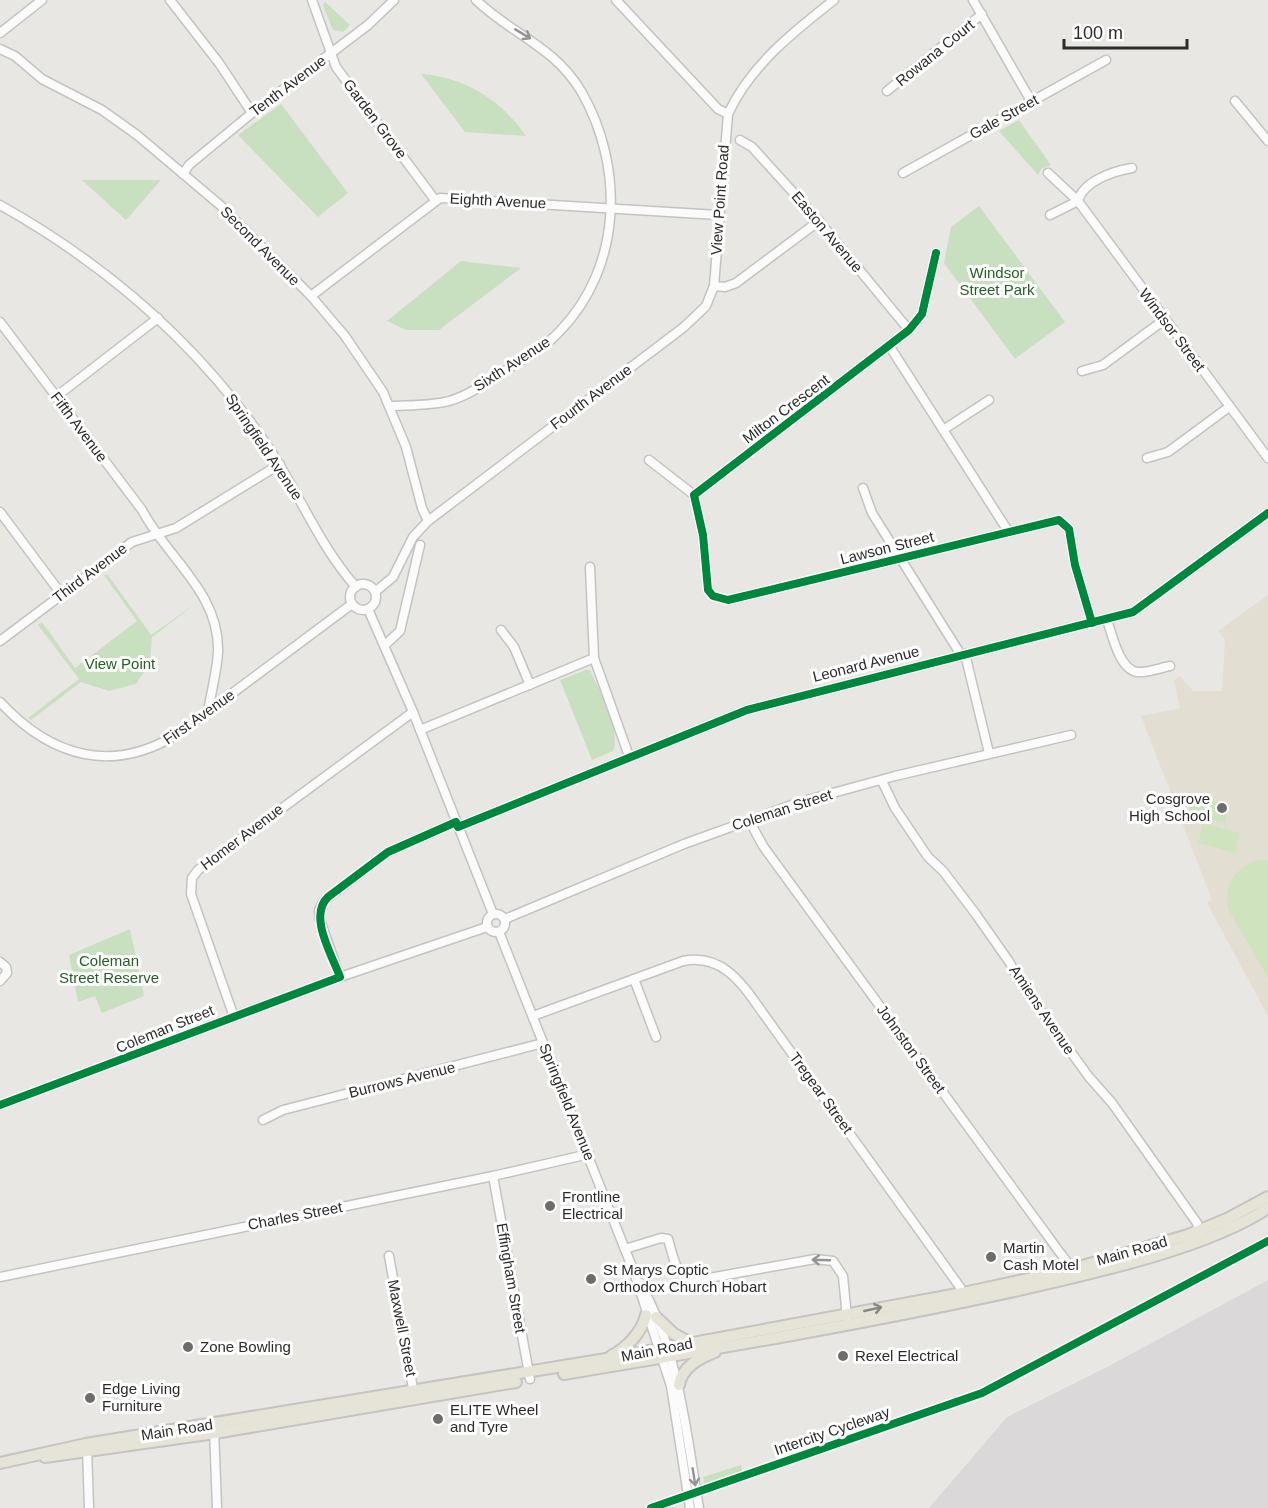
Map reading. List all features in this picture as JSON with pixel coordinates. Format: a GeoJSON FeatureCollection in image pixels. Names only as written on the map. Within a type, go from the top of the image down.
{"type":"FeatureCollection","features":[{"type":"Feature","properties":{"kind":"main road","name":"Main Road"},"geometry":{"type":"LineString","coordinates":[[1201,1234],[1268,1197]]}},
{"type":"Feature","properties":{"kind":"main road","name":"Main Road"},"geometry":{"type":"LineString","coordinates":[[529,1376],[606,1359],[741,1344],[1070,1274],[1241,1223],[1268,1208]]}},
{"type":"Feature","properties":{"kind":"main road"},"geometry":{"type":"LineString","coordinates":[[606,1359],[630,1343],[651,1316],[674,1334],[691,1343]]}},
{"type":"Feature","properties":{"kind":"main road","name":"Main Road"},"geometry":{"type":"LineString","coordinates":[[0,1463],[664,1353],[691,1343],[847,1320]]}},
{"type":"Feature","properties":{"kind":"main road"},"geometry":{"type":"LineString","coordinates":[[679,1385],[686,1369],[703,1356],[741,1344]]}},
{"type":"Feature","properties":{"kind":"street"},"geometry":{"type":"LineString","coordinates":[[0,33],[42,0]]}},
{"type":"Feature","properties":{"kind":"street"},"geometry":{"type":"LineString","coordinates":[[170,0],[219,63],[252,113]]}},
{"type":"Feature","properties":{"kind":"street","name":"Garden Grove"},"geometry":{"type":"LineString","coordinates":[[312,0],[330,54],[343,77],[435,200]]}},
{"type":"Feature","properties":{"kind":"street","name":"Tenth Avenue"},"geometry":{"type":"LineString","coordinates":[[183,174],[189,165],[252,113],[368,25],[393,0]]}},
{"type":"Feature","properties":{"kind":"street","name":"Sixth Avenue"},"geometry":{"type":"LineString","coordinates":[[390,406],[438,403],[462,396],[527,357],[558,333],[580,308],[597,278],[607,242],[612,207],[608,163],[596,124],[580,91],[556,60],[538,44],[476,0]]}},
{"type":"Feature","properties":{"kind":"street"},"geometry":{"type":"LineString","coordinates":[[616,0],[718,109],[728,114],[736,98],[778,45],[834,0]]}},
{"type":"Feature","properties":{"kind":"street"},"geometry":{"type":"LineString","coordinates":[[973,0],[1031,102]]}},
{"type":"Feature","properties":{"kind":"street","name":"Rowana Court"},"geometry":{"type":"LineString","coordinates":[[887,92],[982,14]]}},
{"type":"Feature","properties":{"kind":"street","name":"Second Avenue"},"geometry":{"type":"LineString","coordinates":[[0,49],[15,57],[50,84],[114,118],[220,205],[311,296],[358,354],[390,406],[409,456],[422,508],[428,521]]}},
{"type":"Feature","properties":{"kind":"street","name":"Gale Street"},"geometry":{"type":"LineString","coordinates":[[903,174],[1106,60]]}},
{"type":"Feature","properties":{"kind":"street"},"geometry":{"type":"LineString","coordinates":[[1235,101],[1268,141]]}},
{"type":"Feature","properties":{"kind":"street","name":"View Point Road"},"geometry":{"type":"LineString","coordinates":[[714,286],[728,114]]}},
{"type":"Feature","properties":{"kind":"street","name":"Easton Avenue"},"geometry":{"type":"LineString","coordinates":[[740,140],[752,147],[819,221],[909,330]]}},
{"type":"Feature","properties":{"kind":"street"},"geometry":{"type":"LineString","coordinates":[[1050,215],[1078,201],[1082,192],[1109,174],[1132,168]]}},
{"type":"Feature","properties":{"kind":"street","name":"Windsor Street"},"geometry":{"type":"LineString","coordinates":[[1048,173],[1078,201],[1268,458]]}},
{"type":"Feature","properties":{"kind":"street","name":"Eighth Avenue"},"geometry":{"type":"LineString","coordinates":[[311,296],[435,200],[449,197],[718,215]]}},
{"type":"Feature","properties":{"kind":"street","name":"Springfield Avenue"},"geometry":{"type":"LineString","coordinates":[[0,205],[94,266],[158,318],[232,398],[280,464],[337,563],[356,587]]}},
{"type":"Feature","properties":{"kind":"street"},"geometry":{"type":"LineString","coordinates":[[714,286],[725,287],[736,283],[819,221]]}},
{"type":"Feature","properties":{"kind":"street","name":"Milton Crescent"},"geometry":{"type":"LineString","coordinates":[[694,495],[890,347],[909,330],[922,314],[936,253]]}},
{"type":"Feature","properties":{"kind":"street","name":"Fourth Avenue"},"geometry":{"type":"LineString","coordinates":[[375,592],[393,577],[413,537],[428,521],[684,327],[706,306],[714,286]]}},
{"type":"Feature","properties":{"kind":"street"},"geometry":{"type":"LineString","coordinates":[[57,396],[158,318]]}},
{"type":"Feature","properties":{"kind":"street"},"geometry":{"type":"LineString","coordinates":[[1082,371],[1103,365],[1164,320]]}},
{"type":"Feature","properties":{"kind":"street","name":"Fifth Avenue"},"geometry":{"type":"LineString","coordinates":[[0,321],[201,591],[212,612],[218,650],[208,712]]}},
{"type":"Feature","properties":{"kind":"street"},"geometry":{"type":"LineString","coordinates":[[890,347],[1008,531]]}},
{"type":"Feature","properties":{"kind":"street"},"geometry":{"type":"LineString","coordinates":[[943,430],[989,400]]}},
{"type":"Feature","properties":{"kind":"street"},"geometry":{"type":"LineString","coordinates":[[1147,458],[1168,452],[1229,407]]}},
{"type":"Feature","properties":{"kind":"street"},"geometry":{"type":"LineString","coordinates":[[649,460],[694,495]]}},
{"type":"Feature","properties":{"kind":"street","name":"Third Avenue"},"geometry":{"type":"LineString","coordinates":[[0,642],[132,542],[176,528],[280,464]]}},
{"type":"Feature","properties":{"kind":"street"},"geometry":{"type":"LineString","coordinates":[[863,488],[872,513],[963,654],[989,753]]}},
{"type":"Feature","properties":{"kind":"street","name":"Lawson Street"},"geometry":{"type":"LineString","coordinates":[[694,495],[703,535],[706,581],[713,596],[728,600],[901,559],[1053,519],[1066,524],[1092,623]]}},
{"type":"Feature","properties":{"kind":"street"},"geometry":{"type":"LineString","coordinates":[[0,512],[62,595]]}},
{"type":"Feature","properties":{"kind":"street","name":"Leonard Avenue"},"geometry":{"type":"LineString","coordinates":[[340,977],[320,920],[319,910],[324,901],[388,852],[747,710],[1133,612],[1268,513]]}},
{"type":"Feature","properties":{"kind":"street"},"geometry":{"type":"LineString","coordinates":[[385,645],[391,642],[400,631],[420,545]]}},
{"type":"Feature","properties":{"kind":"street"},"geometry":{"type":"LineString","coordinates":[[590,567],[594,658],[629,756]]}},
{"type":"Feature","properties":{"kind":"street"},"geometry":{"type":"LineString","coordinates":[[367,585],[375,592],[375,603],[368,609],[359,609],[352,604],[351,596],[356,587],[367,585]]}},
{"type":"Feature","properties":{"kind":"street","name":"First Avenue"},"geometry":{"type":"LineString","coordinates":[[0,702],[17,720],[37,734],[83,753],[103,758],[122,757],[154,747],[208,712],[352,604]]}},
{"type":"Feature","properties":{"kind":"street"},"geometry":{"type":"LineString","coordinates":[[368,609],[413,711],[493,914]]}},
{"type":"Feature","properties":{"kind":"street"},"geometry":{"type":"LineString","coordinates":[[1107,620],[1116,646],[1128,668],[1140,672],[1170,666]]}},
{"type":"Feature","properties":{"kind":"street"},"geometry":{"type":"LineString","coordinates":[[501,630],[514,647],[530,685]]}},
{"type":"Feature","properties":{"kind":"street"},"geometry":{"type":"LineString","coordinates":[[420,730],[594,658]]}},
{"type":"Feature","properties":{"kind":"street","name":"Homer Avenue"},"geometry":{"type":"LineString","coordinates":[[234,1017],[191,894],[192,878],[198,870],[413,711]]}},
{"type":"Feature","properties":{"kind":"street","name":"Coleman Street"},"geometry":{"type":"LineString","coordinates":[[504,919],[684,844],[819,796],[1071,735]]}},
{"type":"Feature","properties":{"kind":"street","name":"Amiens Avenue"},"geometry":{"type":"LineString","coordinates":[[882,781],[890,799],[928,857],[943,871],[1089,1077],[1112,1103],[1201,1234]]}},
{"type":"Feature","properties":{"kind":"street","name":"Johnston Street"},"geometry":{"type":"LineString","coordinates":[[749,820],[763,846],[1058,1250],[1070,1274]]}},
{"type":"Feature","properties":{"kind":"street"},"geometry":{"type":"LineString","coordinates":[[493,914],[501,915],[504,919],[505,927],[499,932],[494,932],[487,927],[488,918],[493,914]]}},
{"type":"Feature","properties":{"kind":"street","name":"Coleman Street"},"geometry":{"type":"LineString","coordinates":[[0,1105],[94,1072],[340,977],[487,927]]}},
{"type":"Feature","properties":{"kind":"street","name":"Springfield Avenue"},"geometry":{"type":"LineString","coordinates":[[499,932],[589,1154],[664,1353]]}},
{"type":"Feature","properties":{"kind":"street","name":"Tregear Street"},"geometry":{"type":"LineString","coordinates":[[533,1016],[692,959],[708,960],[729,970],[765,1016],[964,1297]]}},
{"type":"Feature","properties":{"kind":"street"},"geometry":{"type":"LineString","coordinates":[[0,962],[7,970],[6,976],[0,981]]}},
{"type":"Feature","properties":{"kind":"street"},"geometry":{"type":"LineString","coordinates":[[634,979],[656,1037]]}},
{"type":"Feature","properties":{"kind":"street","name":"Burrows Avenue"},"geometry":{"type":"LineString","coordinates":[[263,1120],[283,1110],[543,1043]]}},
{"type":"Feature","properties":{"kind":"street","name":"Charles Street"},"geometry":{"type":"LineString","coordinates":[[0,1277],[493,1176],[589,1154]]}},
{"type":"Feature","properties":{"kind":"street","name":"Effingham Street"},"geometry":{"type":"LineString","coordinates":[[493,1176],[529,1376]]}},
{"type":"Feature","properties":{"kind":"street"},"geometry":{"type":"LineString","coordinates":[[625,1249],[661,1238],[668,1239],[678,1270],[686,1280],[698,1280],[807,1260],[827,1259],[833,1261],[843,1276],[847,1320]]}},
{"type":"Feature","properties":{"kind":"street","name":"Maxwell Street"},"geometry":{"type":"LineString","coordinates":[[389,1256],[415,1395]]}},
{"type":"Feature","properties":{"kind":"street"},"geometry":{"type":"LineString","coordinates":[[664,1353],[679,1385],[699,1508]]}},
{"type":"Feature","properties":{"kind":"street"},"geometry":{"type":"LineString","coordinates":[[664,1353],[690,1508]]}},
{"type":"Feature","properties":{"kind":"street"},"geometry":{"type":"LineString","coordinates":[[214,1429],[217,1508]]}},
{"type":"Feature","properties":{"kind":"street"},"geometry":{"type":"LineString","coordinates":[[87,1448],[89,1508]]}},
{"type":"Feature","properties":{"kind":"shaded area","name":"Cosgrove High School"},"geometry":{"type":"Polygon","coordinates":[[[1268,595],[1268,1016],[1207,903],[1212,900],[1141,716],[1180,708],[1174,680],[1180,676],[1193,691],[1222,691],[1225,640],[1218,631],[1268,595]]]}},
{"type":"Feature","properties":{"kind":"shaded area"},"geometry":{"type":"Polygon","coordinates":[[[1268,1280],[1268,1508],[929,1508],[1007,1417],[1109,1366],[1268,1280]]]}},
{"type":"Feature","properties":{"kind":"green space"},"geometry":{"type":"Polygon","coordinates":[[[325,2],[350,25],[343,32],[333,30],[323,5],[325,2]]]}},
{"type":"Feature","properties":{"kind":"green space"},"geometry":{"type":"Polygon","coordinates":[[[421,74],[452,80],[481,93],[505,112],[526,136],[465,132],[421,74]]]}},
{"type":"Feature","properties":{"kind":"green space"},"geometry":{"type":"Polygon","coordinates":[[[281,104],[348,193],[318,217],[238,135],[281,104]]]}},
{"type":"Feature","properties":{"kind":"green space"},"geometry":{"type":"Polygon","coordinates":[[[1019,120],[1051,165],[1041,169],[1038,175],[999,131],[1019,120]]]}},
{"type":"Feature","properties":{"kind":"green space"},"geometry":{"type":"Polygon","coordinates":[[[82,180],[161,180],[126,220],[82,180]]]}},
{"type":"Feature","properties":{"kind":"green space","name":"Windsor Street Park"},"geometry":{"type":"Polygon","coordinates":[[[979,206],[1065,322],[1015,359],[944,263],[951,227],[979,206]]]}},
{"type":"Feature","properties":{"kind":"green space"},"geometry":{"type":"Polygon","coordinates":[[[461,261],[521,268],[439,330],[406,330],[387,321],[461,261]]]}},
{"type":"Feature","properties":{"kind":"green space","name":"View Point"},"geometry":{"type":"Polygon","coordinates":[[[104,575],[108,575],[151,635],[197,603],[152,637],[150,663],[136,684],[109,691],[81,682],[31,720],[28,718],[79,679],[38,625],[42,622],[75,668],[137,621],[104,575]]]}},
{"type":"Feature","properties":{"kind":"green space"},"geometry":{"type":"Polygon","coordinates":[[[590,670],[604,699],[612,722],[615,743],[613,751],[592,760],[560,680],[590,670]]]}},
{"type":"Feature","properties":{"kind":"green space"},"geometry":{"type":"Polygon","coordinates":[[[1192,796],[1229,805],[1225,823],[1188,815],[1192,796]]]}},
{"type":"Feature","properties":{"kind":"green space"},"geometry":{"type":"Polygon","coordinates":[[[1203,823],[1240,833],[1235,853],[1198,843],[1203,823]]]}},
{"type":"Feature","properties":{"kind":"green space"},"geometry":{"type":"Polygon","coordinates":[[[1258,860],[1268,860],[1268,978],[1228,909],[1227,900],[1232,878],[1242,868],[1258,860]]]}},
{"type":"Feature","properties":{"kind":"green space","name":"Coleman Street Reserve"},"geometry":{"type":"Polygon","coordinates":[[[130,929],[144,996],[102,1013],[95,996],[78,1002],[69,955],[130,929]]]}},
{"type":"Feature","properties":{"kind":"green space"},"geometry":{"type":"Polygon","coordinates":[[[741,1465],[743,1473],[705,1486],[703,1477],[741,1465]]]}},
{"type":"Feature","properties":{"kind":"cycle path"},"geometry":{"type":"LineString","coordinates":[[936,253],[922,314],[909,330],[694,495],[703,535],[708,590],[713,596],[728,600],[1059,520],[1069,529],[1075,565],[1092,623]]}},
{"type":"Feature","properties":{"kind":"cycle path"},"geometry":{"type":"LineString","coordinates":[[0,1105],[340,977],[327,947],[321,925],[322,905],[328,897],[388,852],[456,822],[458,827],[747,710],[1133,612],[1268,513]]}},
{"type":"Feature","properties":{"kind":"cycle path","name":"Intercity Cycleway"},"geometry":{"type":"LineString","coordinates":[[651,1508],[982,1393],[1268,1241]]}},
{"type":"Feature","properties":{"kind":"place","name":"Cosgrove High School"},"geometry":{"type":"Point","coordinates":[1222,808]}},
{"type":"Feature","properties":{"kind":"place","name":"Frontline Electrical"},"geometry":{"type":"Point","coordinates":[550,1206]}},
{"type":"Feature","properties":{"kind":"place","name":"Martin Cash Motel"},"geometry":{"type":"Point","coordinates":[991,1257]}},
{"type":"Feature","properties":{"kind":"place","name":"St Marys Coptic Orthodox Church Hobart"},"geometry":{"type":"Point","coordinates":[591,1279]}},
{"type":"Feature","properties":{"kind":"place","name":"Zone Bowling"},"geometry":{"type":"Point","coordinates":[188,1347]}},
{"type":"Feature","properties":{"kind":"place","name":"Rexel Electrical"},"geometry":{"type":"Point","coordinates":[843,1356]}},
{"type":"Feature","properties":{"kind":"place","name":"Edge Living Furniture"},"geometry":{"type":"Point","coordinates":[90,1398]}},
{"type":"Feature","properties":{"kind":"place","name":"ELITE Wheel and Tyre"},"geometry":{"type":"Point","coordinates":[438,1419]}}]}
